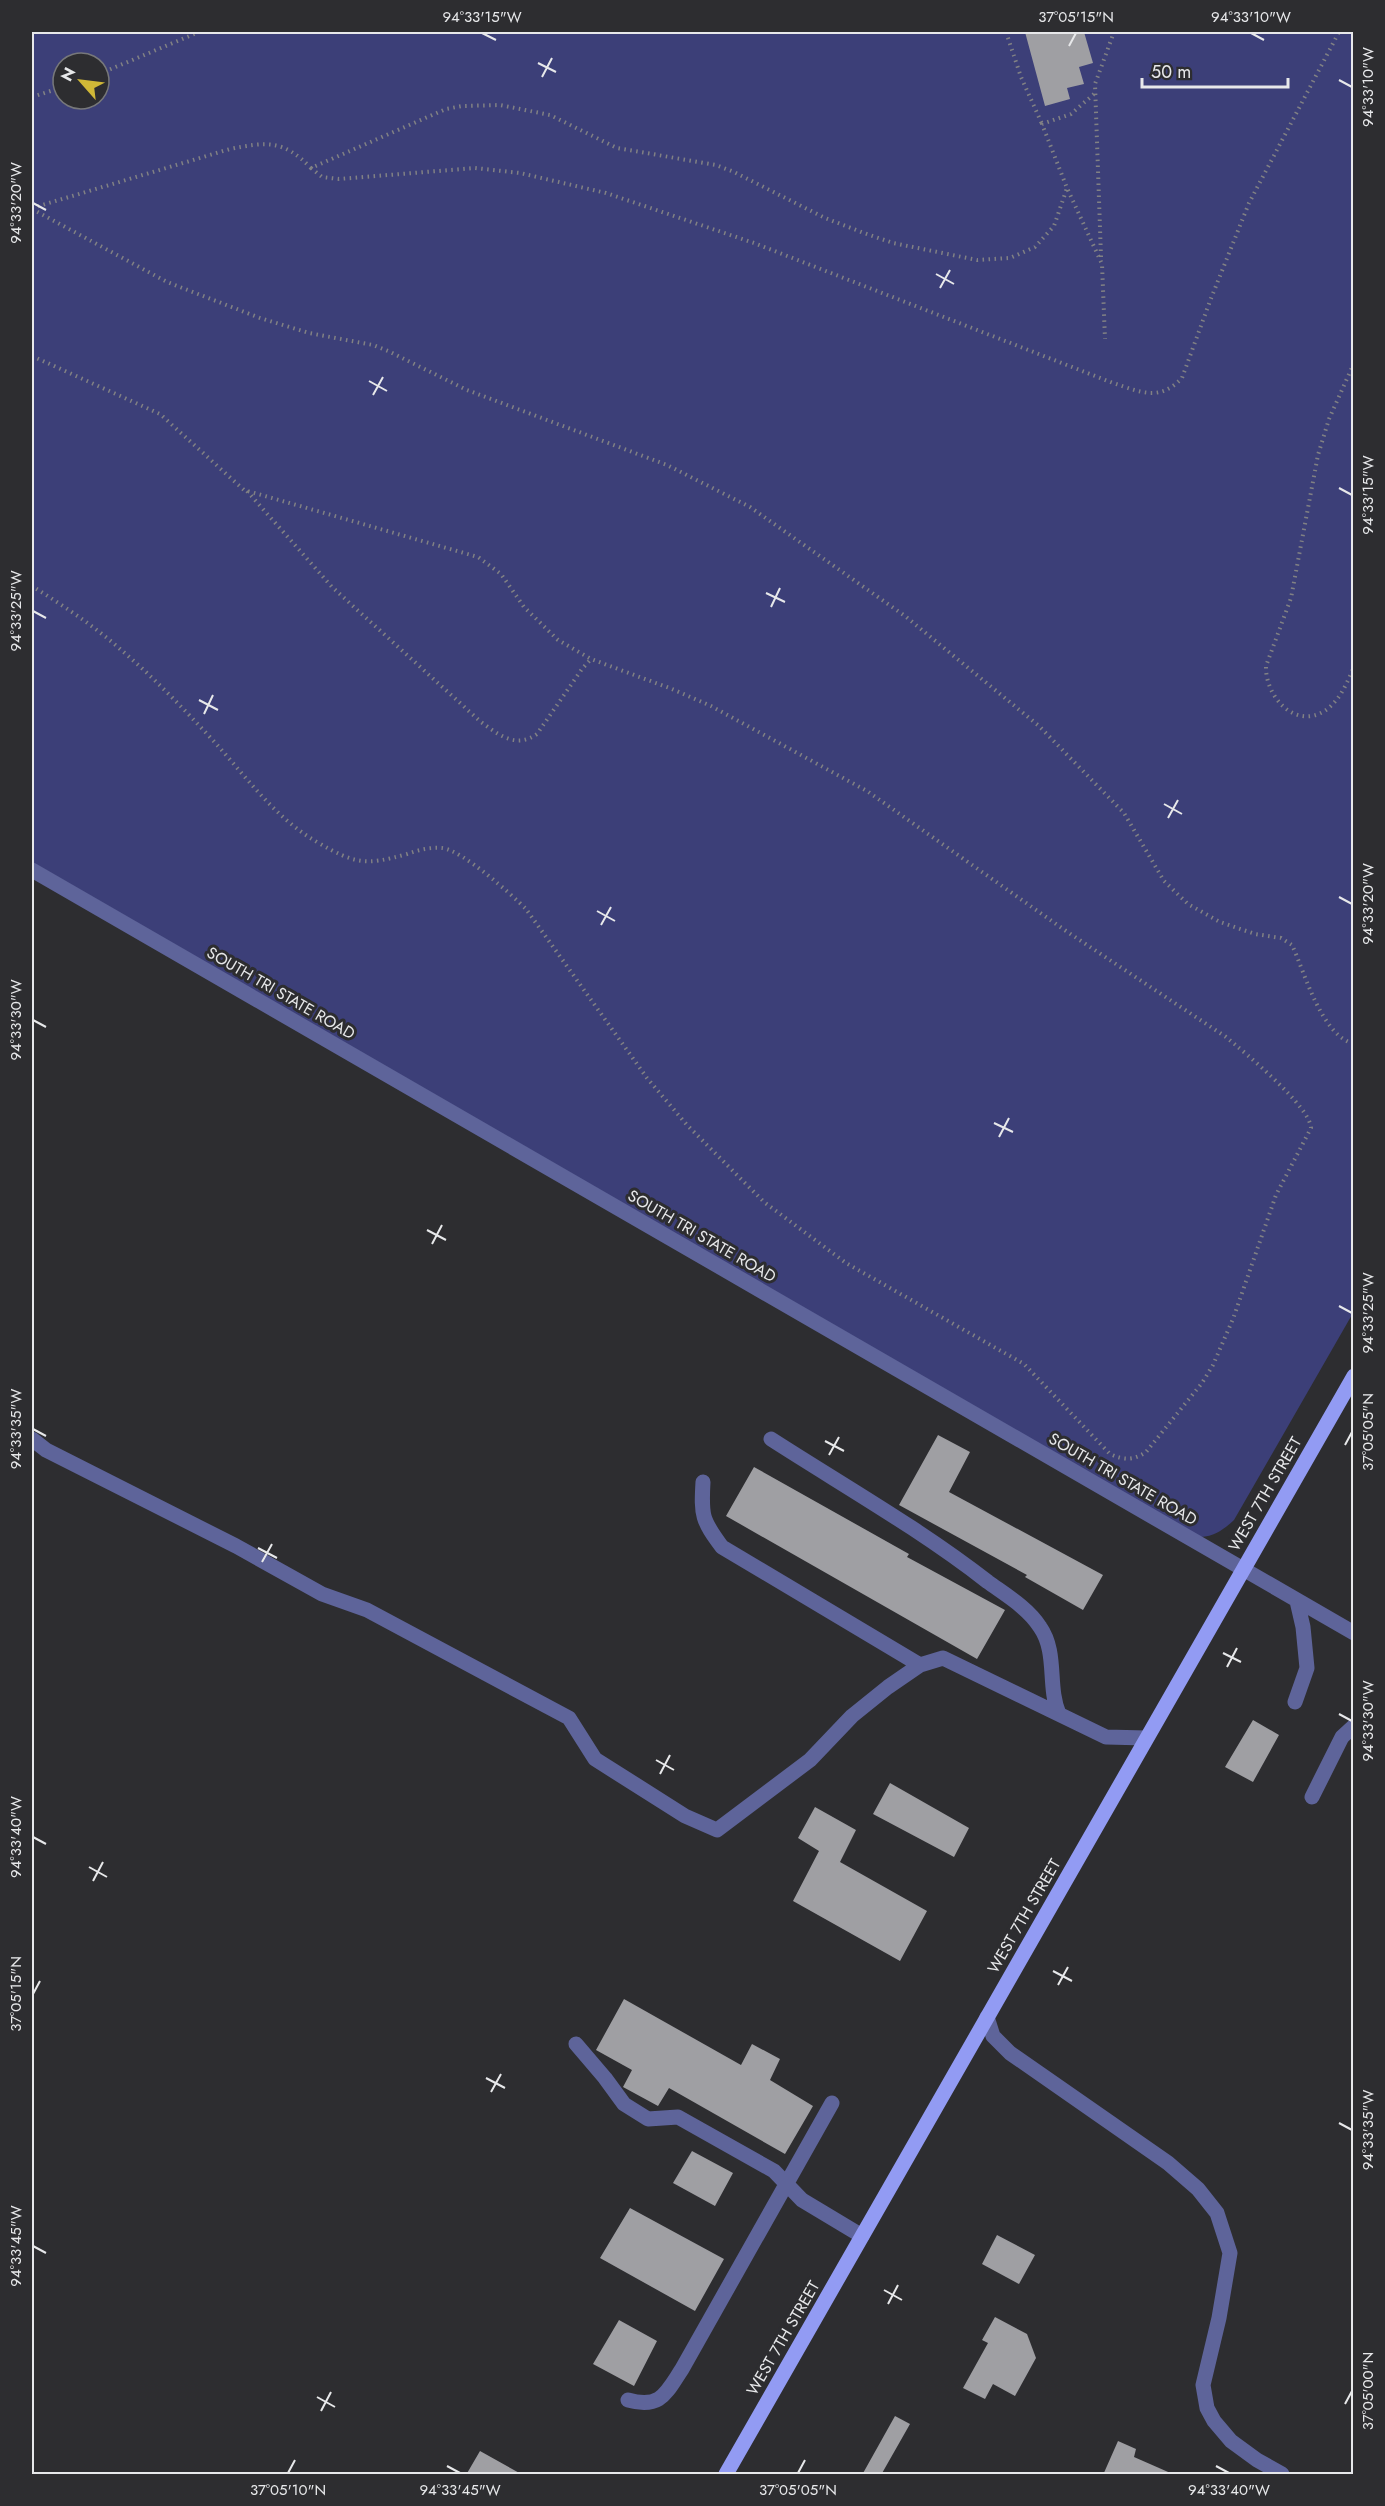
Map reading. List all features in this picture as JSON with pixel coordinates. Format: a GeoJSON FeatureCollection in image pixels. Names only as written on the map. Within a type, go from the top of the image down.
{"type":"FeatureCollection","features":[{"type":"Feature","properties":{"kind":"main road","name":"WEST 7TH STREET"},"geometry":{"type":"LineString","coordinates":[[726,2475],[1353,1376]]}},
{"type":"Feature","properties":{"kind":"street","name":"SOUTH TRI STATE ROAD"},"geometry":{"type":"LineString","coordinates":[[32,870],[1353,1633]]}},
{"type":"Feature","properties":{"kind":"street"},"geometry":{"type":"LineString","coordinates":[[32,1439],[46,1450],[236,1546],[322,1593],[367,1610],[569,1718],[595,1759],[685,1816],[717,1830],[810,1761],[852,1716],[920,1665],[943,1658],[1106,1737],[1146,1738]]}},
{"type":"Feature","properties":{"kind":"street"},"geometry":{"type":"LineString","coordinates":[[771,1439],[957,1557],[1018,1605],[1040,1626],[1050,1649],[1053,1701],[1059,1714]]}},
{"type":"Feature","properties":{"kind":"street"},"geometry":{"type":"LineString","coordinates":[[704,1482],[702,1509],[706,1526],[722,1547],[920,1665]]}},
{"type":"Feature","properties":{"kind":"street"},"geometry":{"type":"LineString","coordinates":[[1295,1702],[1307,1668],[1298,1601]]}},
{"type":"Feature","properties":{"kind":"street"},"geometry":{"type":"LineString","coordinates":[[1312,1797],[1342,1737],[1353,1726]]}},
{"type":"Feature","properties":{"kind":"street"},"geometry":{"type":"LineString","coordinates":[[987,2017],[993,2036],[1010,2053],[1168,2163],[1198,2189],[1217,2214],[1230,2253],[1219,2318],[1203,2385],[1207,2408],[1223,2433],[1243,2451],[1282,2475]]}},
{"type":"Feature","properties":{"kind":"street"},"geometry":{"type":"LineString","coordinates":[[576,2044],[624,2104],[648,2119],[678,2117],[774,2171],[802,2200],[862,2236]]}},
{"type":"Feature","properties":{"kind":"street"},"geometry":{"type":"LineString","coordinates":[[628,2400],[646,2405],[663,2397],[682,2369],[832,2103]]}},
{"type":"Feature","properties":{"kind":"path"},"geometry":{"type":"LineString","coordinates":[[111,69],[199,32]]}},
{"type":"Feature","properties":{"kind":"path"},"geometry":{"type":"LineString","coordinates":[[1006,32],[1020,76],[1102,264]]}},
{"type":"Feature","properties":{"kind":"path"},"geometry":{"type":"LineString","coordinates":[[1105,339],[1094,94],[1095,84],[1114,32]]}},
{"type":"Feature","properties":{"kind":"path"},"geometry":{"type":"LineString","coordinates":[[32,209],[230,149],[262,143],[279,145],[299,156],[322,177],[339,179],[475,168],[520,173],[606,193],[754,243],[1113,383],[1148,394],[1158,394],[1176,385],[1182,378],[1249,203],[1339,32]]}},
{"type":"Feature","properties":{"kind":"path"},"geometry":{"type":"LineString","coordinates":[[32,97],[51,91]]}},
{"type":"Feature","properties":{"kind":"path"},"geometry":{"type":"LineString","coordinates":[[1042,124],[1071,114],[1094,94]]}},
{"type":"Feature","properties":{"kind":"path"},"geometry":{"type":"LineString","coordinates":[[311,168],[446,109],[462,106],[500,105],[550,115],[617,148],[716,165],[825,218],[864,233],[914,248],[977,260],[1010,258],[1035,247],[1054,226],[1067,188]]}},
{"type":"Feature","properties":{"kind":"path"},"geometry":{"type":"LineString","coordinates":[[32,209],[167,282],[260,318],[309,333],[373,345],[467,390],[667,465],[771,519],[905,616],[1039,726],[1124,813],[1164,880],[1174,892],[1196,909],[1220,922],[1255,934],[1287,940],[1292,945],[1326,1020],[1340,1037],[1353,1044]]}},
{"type":"Feature","properties":{"kind":"path"},"geometry":{"type":"LineString","coordinates":[[32,356],[160,414],[247,491],[332,587],[481,722],[507,739],[526,741],[537,734],[591,659]]}},
{"type":"Feature","properties":{"kind":"path"},"geometry":{"type":"LineString","coordinates":[[1353,363],[1329,419],[1318,455],[1291,598],[1266,666],[1265,678],[1275,700],[1284,708],[1293,713],[1308,716],[1319,714],[1334,704],[1353,667]]}},
{"type":"Feature","properties":{"kind":"path"},"geometry":{"type":"LineString","coordinates":[[32,586],[98,630],[141,667],[272,807],[299,831],[341,855],[369,863],[430,848],[449,849],[466,860],[526,909],[653,1086],[687,1125],[764,1202],[846,1263],[1024,1364],[1101,1447],[1118,1458],[1138,1458],[1146,1452],[1202,1383],[1213,1365],[1233,1319],[1276,1195],[1311,1128],[1308,1117],[1249,1056],[1226,1037],[1066,931],[885,801],[711,706],[591,659],[558,640],[524,607],[501,574],[478,557],[247,491]]}},
{"type":"Feature","properties":{"kind":"shaded area"},"geometry":{"type":"Polygon","coordinates":[[[32,32],[1353,32],[1353,1313],[1234,1520],[1215,1534],[1201,1537],[32,862],[32,32]]]}},
{"type":"Feature","properties":{"kind":"building"},"geometry":{"type":"Polygon","coordinates":[[[1025,32],[1084,32],[1093,63],[1079,67],[1084,84],[1067,88],[1070,99],[1045,106],[1025,32]]]}},
{"type":"Feature","properties":{"kind":"building"},"geometry":{"type":"Polygon","coordinates":[[[938,1435],[970,1452],[949,1492],[1103,1575],[1083,1610],[1025,1577],[1027,1575],[899,1505],[938,1435]]]}},
{"type":"Feature","properties":{"kind":"building"},"geometry":{"type":"Polygon","coordinates":[[[754,1467],[909,1554],[907,1557],[1005,1610],[977,1659],[726,1516],[754,1467]]]}},
{"type":"Feature","properties":{"kind":"building"},"geometry":{"type":"Polygon","coordinates":[[[1253,1720],[1279,1735],[1253,1782],[1225,1767],[1253,1720]]]}},
{"type":"Feature","properties":{"kind":"building"},"geometry":{"type":"Polygon","coordinates":[[[890,1783],[969,1828],[954,1857],[873,1814],[890,1783]]]}},
{"type":"Feature","properties":{"kind":"building"},"geometry":{"type":"Polygon","coordinates":[[[815,1807],[856,1830],[840,1862],[927,1911],[900,1961],[793,1901],[819,1851],[798,1838],[815,1807]]]}},
{"type":"Feature","properties":{"kind":"building"},"geometry":{"type":"Polygon","coordinates":[[[624,1999],[741,2065],[752,2044],[780,2059],[770,2080],[813,2106],[785,2154],[669,2088],[658,2106],[623,2087],[632,2070],[596,2050],[624,1999]]]}},
{"type":"Feature","properties":{"kind":"building"},"geometry":{"type":"Polygon","coordinates":[[[692,2151],[733,2173],[715,2206],[673,2183],[692,2151]]]}},
{"type":"Feature","properties":{"kind":"building"},"geometry":{"type":"Polygon","coordinates":[[[630,2208],[724,2259],[695,2311],[600,2258],[630,2208]]]}},
{"type":"Feature","properties":{"kind":"building"},"geometry":{"type":"Polygon","coordinates":[[[997,2235],[1035,2255],[1019,2284],[982,2264],[997,2235]]]}},
{"type":"Feature","properties":{"kind":"building"},"geometry":{"type":"Polygon","coordinates":[[[995,2317],[1027,2334],[1036,2358],[1015,2396],[993,2384],[985,2399],[963,2388],[988,2343],[982,2340],[995,2317]]]}},
{"type":"Feature","properties":{"kind":"building"},"geometry":{"type":"Polygon","coordinates":[[[619,2320],[657,2341],[634,2386],[593,2364],[619,2320]]]}},
{"type":"Feature","properties":{"kind":"building"},"geometry":{"type":"Polygon","coordinates":[[[895,2416],[910,2424],[881,2475],[862,2475],[895,2416]]]}},
{"type":"Feature","properties":{"kind":"building"},"geometry":{"type":"Polygon","coordinates":[[[1118,2441],[1136,2449],[1134,2457],[1175,2475],[1103,2475],[1118,2441]]]}},
{"type":"Feature","properties":{"kind":"building"},"geometry":{"type":"Polygon","coordinates":[[[480,2451],[523,2475],[466,2475],[480,2451]]]}}]}
